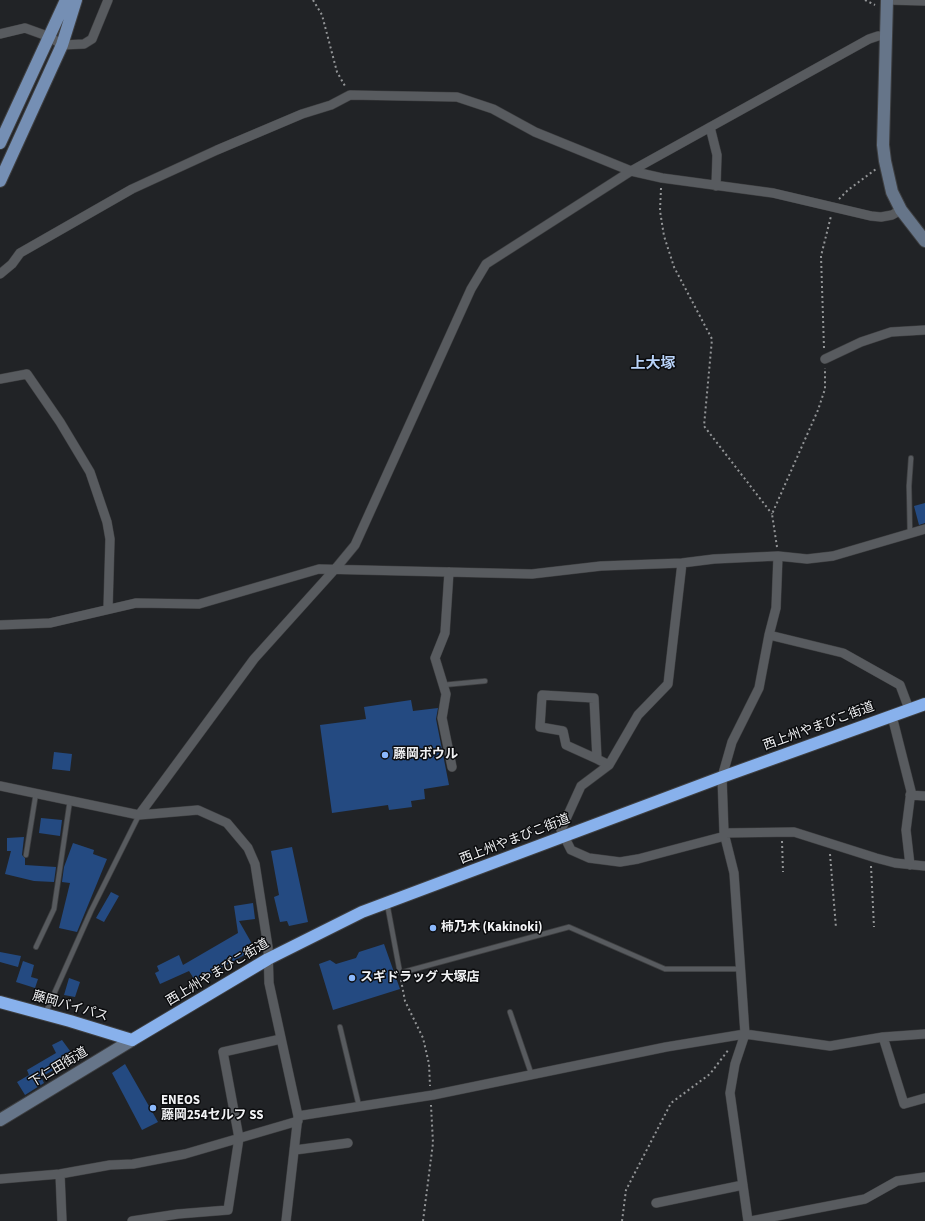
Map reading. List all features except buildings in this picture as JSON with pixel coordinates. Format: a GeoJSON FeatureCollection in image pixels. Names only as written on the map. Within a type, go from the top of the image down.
{"type":"FeatureCollection","features":[{"type":"Feature","properties":{"kind":"highway","name":"西上州やまびこ街道"},"geometry":{"type":"LineString","coordinates":[[132,1040],[268,959],[349,918],[722,777],[925,704]]}},
{"type":"Feature","properties":{"kind":"highway","name":"藤岡バイパス"},"geometry":{"type":"LineString","coordinates":[[0,1002],[132,1040]]}},
{"type":"Feature","properties":{"kind":"main road"},"geometry":{"type":"LineString","coordinates":[[0,143],[66,0]]}},
{"type":"Feature","properties":{"kind":"main road"},"geometry":{"type":"LineString","coordinates":[[0,181],[62,45],[76,0]]}},
{"type":"Feature","properties":{"kind":"street"},"geometry":{"type":"LineString","coordinates":[[0,34],[25,28],[50,37],[62,45],[84,44],[92,39],[108,0]]}},
{"type":"Feature","properties":{"kind":"street"},"geometry":{"type":"LineString","coordinates":[[925,1],[888,0],[883,145],[885,164],[892,192],[901,210],[925,241]]}},
{"type":"Feature","properties":{"kind":"street"},"geometry":{"type":"LineString","coordinates":[[139,815],[254,659],[355,545],[471,289],[486,264],[631,171],[869,39],[878,36],[886,36]]}},
{"type":"Feature","properties":{"kind":"street"},"geometry":{"type":"LineString","coordinates":[[0,274],[12,264],[20,253],[132,189],[217,150],[350,95],[457,97],[493,109],[535,132],[631,171],[662,178],[773,193],[834,208],[881,217],[892,215],[901,210]]}},
{"type":"Feature","properties":{"kind":"street"},"geometry":{"type":"LineString","coordinates":[[710,127],[717,155],[716,186]]}},
{"type":"Feature","properties":{"kind":"street"},"geometry":{"type":"LineString","coordinates":[[825,359],[861,342],[891,332],[925,330]]}},
{"type":"Feature","properties":{"kind":"street"},"geometry":{"type":"LineString","coordinates":[[0,379],[27,374],[60,422],[90,472],[107,522],[110,540],[108,609]]}},
{"type":"Feature","properties":{"kind":"street"},"geometry":{"type":"LineString","coordinates":[[0,625],[50,623],[136,603],[199,604],[319,568],[393,572],[532,574],[601,566],[682,563],[714,559],[778,556],[807,560],[833,556],[925,530]]}},
{"type":"Feature","properties":{"kind":"street"},"geometry":{"type":"LineString","coordinates":[[748,1221],[730,1093],[735,1064],[745,1034],[734,872],[724,834],[722,777],[732,742],[751,707],[759,688],[769,635],[776,608],[778,556]]}},
{"type":"Feature","properties":{"kind":"street"},"geometry":{"type":"LineString","coordinates":[[682,563],[668,684],[638,715],[609,765],[581,786],[561,830],[563,837],[571,850],[589,858],[620,862],[638,859],[724,834],[794,832],[895,863],[925,866]]}},
{"type":"Feature","properties":{"kind":"street"},"geometry":{"type":"LineString","coordinates":[[449,572],[445,633],[435,658],[446,694],[442,718],[452,767]]}},
{"type":"Feature","properties":{"kind":"street"},"geometry":{"type":"LineString","coordinates":[[769,635],[843,653],[900,685],[909,709]]}},
{"type":"Feature","properties":{"kind":"street"},"geometry":{"type":"LineString","coordinates":[[597,759],[594,698],[542,695],[540,727],[563,731],[566,745],[609,765]]}},
{"type":"Feature","properties":{"kind":"street"},"geometry":{"type":"LineString","coordinates":[[892,716],[910,795],[906,830],[910,865]]}},
{"type":"Feature","properties":{"kind":"street"},"geometry":{"type":"LineString","coordinates":[[0,786],[37,792],[139,815],[198,810],[228,823],[242,839],[255,864],[268,959],[269,983],[298,1119],[286,1221]]}},
{"type":"Feature","properties":{"kind":"street"},"geometry":{"type":"LineString","coordinates":[[910,795],[925,796]]}},
{"type":"Feature","properties":{"kind":"street"},"geometry":{"type":"LineString","coordinates":[[0,1179],[60,1174],[110,1165],[133,1164],[185,1154],[298,1119],[359,1106],[433,1095],[532,1076],[666,1047],[745,1034],[830,1046],[883,1037],[925,1034]]}},
{"type":"Feature","properties":{"kind":"street"},"geometry":{"type":"LineString","coordinates":[[883,1037],[904,1104],[925,1098]]}},
{"type":"Feature","properties":{"kind":"street"},"geometry":{"type":"LineString","coordinates":[[132,1221],[178,1214],[228,1210],[239,1138],[223,1052],[281,1039]]}},
{"type":"Feature","properties":{"kind":"street","name":"下仁田街道"},"geometry":{"type":"LineString","coordinates":[[0,1120],[132,1040]]}},
{"type":"Feature","properties":{"kind":"street"},"geometry":{"type":"LineString","coordinates":[[295,1150],[348,1143]]}},
{"type":"Feature","properties":{"kind":"street"},"geometry":{"type":"LineString","coordinates":[[60,1174],[62,1184],[62,1221]]}},
{"type":"Feature","properties":{"kind":"street"},"geometry":{"type":"LineString","coordinates":[[751,1221],[865,1199],[897,1181],[925,1178]]}},
{"type":"Feature","properties":{"kind":"street"},"geometry":{"type":"LineString","coordinates":[[656,1203],[743,1186]]}},
{"type":"Feature","properties":{"kind":"lane"},"geometry":{"type":"LineString","coordinates":[[910,534],[909,486],[911,458]]}},
{"type":"Feature","properties":{"kind":"lane"},"geometry":{"type":"LineString","coordinates":[[443,685],[485,681]]}},
{"type":"Feature","properties":{"kind":"lane"},"geometry":{"type":"LineString","coordinates":[[26,855],[37,792]]}},
{"type":"Feature","properties":{"kind":"lane"},"geometry":{"type":"LineString","coordinates":[[36,947],[54,909],[70,800]]}},
{"type":"Feature","properties":{"kind":"lane"},"geometry":{"type":"LineString","coordinates":[[45,1014],[91,911],[139,815]]}},
{"type":"Feature","properties":{"kind":"lane"},"geometry":{"type":"LineString","coordinates":[[387,903],[400,973],[569,927],[665,969],[741,969]]}},
{"type":"Feature","properties":{"kind":"lane"},"geometry":{"type":"LineString","coordinates":[[510,1012],[532,1076]]}},
{"type":"Feature","properties":{"kind":"lane"},"geometry":{"type":"LineString","coordinates":[[340,1027],[359,1106]]}},
{"type":"Feature","properties":{"kind":"path"},"geometry":{"type":"LineString","coordinates":[[313,0],[322,15],[337,72],[350,95]]}},
{"type":"Feature","properties":{"kind":"path"},"geometry":{"type":"LineString","coordinates":[[772,514],[818,410],[825,389],[821,256],[828,224],[834,208],[848,190],[876,168],[885,164]]}},
{"type":"Feature","properties":{"kind":"path"},"geometry":{"type":"LineString","coordinates":[[662,178],[660,211],[664,236],[674,267],[712,339],[704,426],[772,514],[778,556]]}},
{"type":"Feature","properties":{"kind":"path"},"geometry":{"type":"LineString","coordinates":[[782,832],[783,872]]}},
{"type":"Feature","properties":{"kind":"path"},"geometry":{"type":"LineString","coordinates":[[829,843],[836,928]]}},
{"type":"Feature","properties":{"kind":"path"},"geometry":{"type":"LineString","coordinates":[[870,856],[874,927]]}},
{"type":"Feature","properties":{"kind":"path"},"geometry":{"type":"LineString","coordinates":[[622,1221],[626,1190],[671,1103],[710,1074],[729,1048]]}},
{"type":"Feature","properties":{"kind":"place","name":"藤岡ボウル"},"geometry":{"type":"Point","coordinates":[385,755]}},
{"type":"Feature","properties":{"kind":"place","name":"柿乃木 (Kakinoki)"},"geometry":{"type":"Point","coordinates":[433,928]}},
{"type":"Feature","properties":{"kind":"place","name":"スギドラッグ 大塚店"},"geometry":{"type":"Point","coordinates":[352,978]}},
{"type":"Feature","properties":{"kind":"place","name":"ENEOS 藤岡254セルフ SS"},"geometry":{"type":"Point","coordinates":[153,1108]}},
{"type":"Feature","properties":{"kind":"district","name":"上大塚"},"geometry":{"type":"Point","coordinates":[653,365]}}]}
